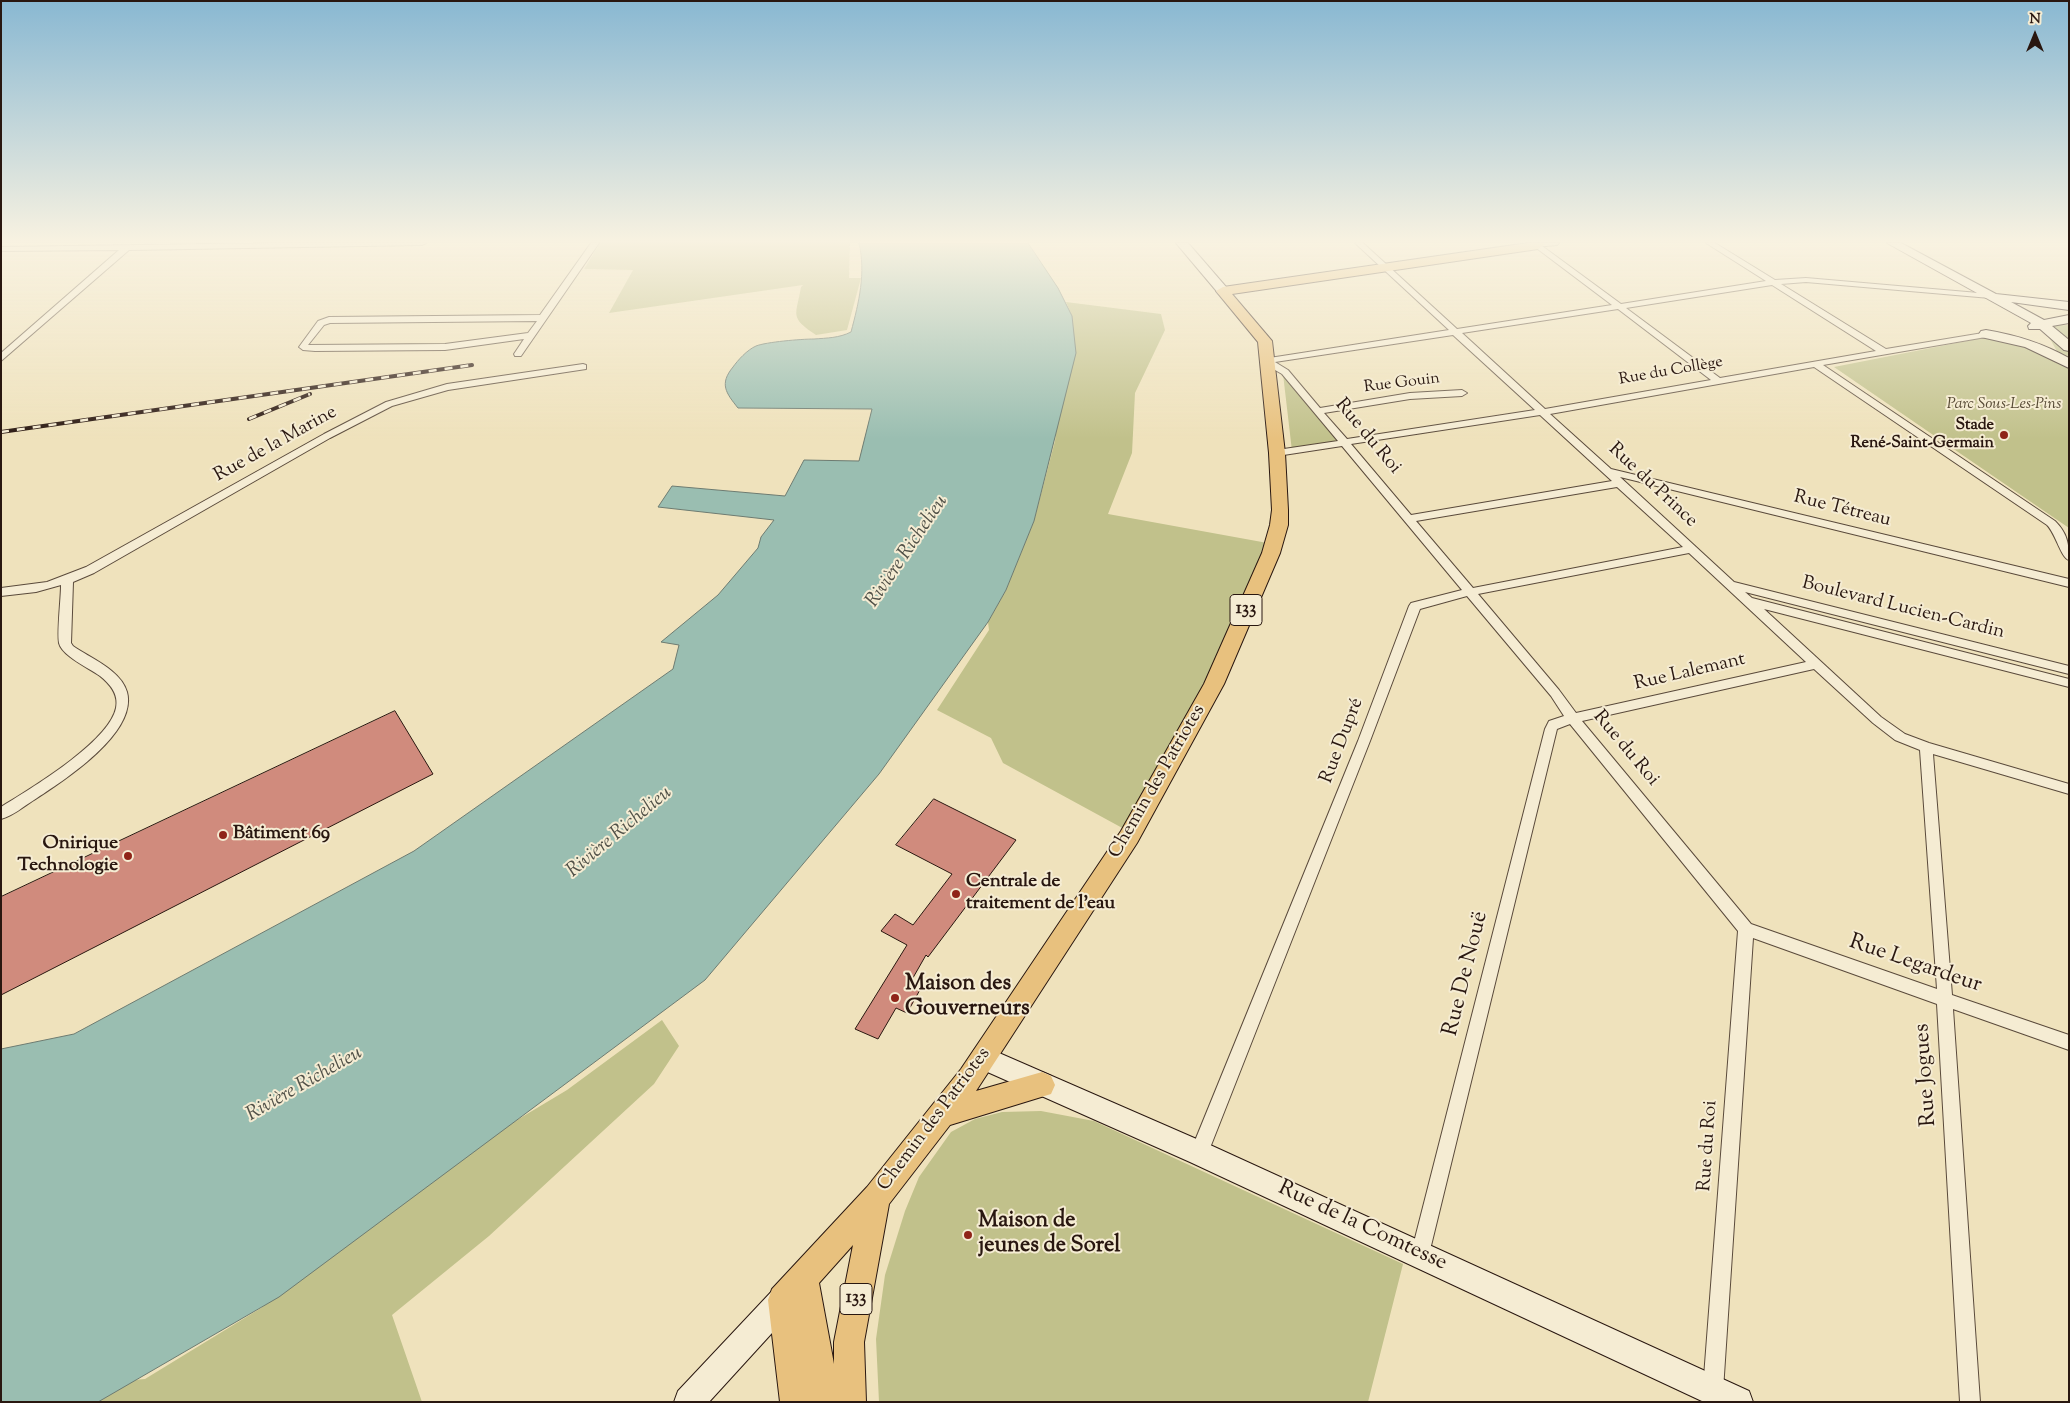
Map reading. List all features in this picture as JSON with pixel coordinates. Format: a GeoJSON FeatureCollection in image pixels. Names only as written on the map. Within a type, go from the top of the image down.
{"type":"FeatureCollection","features":[{"type":"Feature","properties":{"kind":"main road","name":"133"},"geometry":{"type":"LineString","coordinates":[[1238,308],[1265,341],[1266,362]]}},
{"type":"Feature","properties":{"kind":"main road","name":"Chemin des Patriotes"},"geometry":{"type":"LineString","coordinates":[[783,1300],[877,1197],[943,1114],[983,1058],[1129,837],[1214,684],[1275,539],[1280,510],[1278,453],[1266,362]]}},
{"type":"Feature","properties":{"kind":"main road"},"geometry":{"type":"LineString","coordinates":[[943,1114],[1042,1085]]}},
{"type":"Feature","properties":{"kind":"main road","name":"133"},"geometry":{"type":"LineString","coordinates":[[850,1402],[849,1342],[877,1197]]}},
{"type":"Feature","properties":{"kind":"main road"},"geometry":{"type":"LineString","coordinates":[[803,1278],[825,1402]]}},
{"type":"Feature","properties":{"kind":"main road"},"geometry":{"type":"LineString","coordinates":[[783,1300],[796,1402]]}},
{"type":"Feature","properties":{"kind":"street"},"geometry":{"type":"LineString","coordinates":[[1,358],[57,308]]}},
{"type":"Feature","properties":{"kind":"street"},"geometry":{"type":"LineString","coordinates":[[518,354],[550,308]]}},
{"type":"Feature","properties":{"kind":"street","name":"Rue du Prince"},"geometry":{"type":"LineString","coordinates":[[1430,308],[1885,725],[1900,736],[1926,747],[2069,789]]}},
{"type":"Feature","properties":{"kind":"street"},"geometry":{"type":"LineString","coordinates":[[1266,362],[1611,308]]}},
{"type":"Feature","properties":{"kind":"street"},"geometry":{"type":"LineString","coordinates":[[1622,308],[1718,381]]}},
{"type":"Feature","properties":{"kind":"street"},"geometry":{"type":"LineString","coordinates":[[1815,308],[1884,352]]}},
{"type":"Feature","properties":{"kind":"street"},"geometry":{"type":"LineString","coordinates":[[2004,331],[2011,325],[2013,319],[2005,308]]}},
{"type":"Feature","properties":{"kind":"street"},"geometry":{"type":"LineString","coordinates":[[2013,308],[2042,324],[2069,347]]}},
{"type":"Feature","properties":{"kind":"street"},"geometry":{"type":"LineString","coordinates":[[531,335],[445,347],[303,346],[321,323],[329,320],[543,318]]}},
{"type":"Feature","properties":{"kind":"street","name":"Rue du Collège"},"geometry":{"type":"LineString","coordinates":[[1278,453],[1543,412],[2069,319]]}},
{"type":"Feature","properties":{"kind":"street"},"geometry":{"type":"LineString","coordinates":[[1986,334],[2016,338],[2036,345],[2069,364]]}},
{"type":"Feature","properties":{"kind":"street","name":"Rue du Roi"},"geometry":{"type":"LineString","coordinates":[[1266,362],[1285,372],[1555,693],[1573,719],[1746,929],[1726,1396]]}},
{"type":"Feature","properties":{"kind":"street"},"geometry":{"type":"LineString","coordinates":[[1815,364],[2050,523],[2059,531],[2069,557]]}},
{"type":"Feature","properties":{"kind":"street","name":"Rue de la Marine"},"geometry":{"type":"LineString","coordinates":[[1,592],[26,590],[67,580],[90,570],[323,438],[389,404],[422,393],[485,380],[583,367]]}},
{"type":"Feature","properties":{"kind":"street","name":"Rue Gouin"},"geometry":{"type":"LineString","coordinates":[[1316,411],[1410,396],[1462,393]]}},
{"type":"Feature","properties":{"kind":"street","name":"Rue Tétreau"},"geometry":{"type":"LineString","coordinates":[[1608,471],[2069,582]]}},
{"type":"Feature","properties":{"kind":"street"},"geometry":{"type":"LineString","coordinates":[[1408,519],[1620,483]]}},
{"type":"Feature","properties":{"kind":"street","name":"Rue Dupré"},"geometry":{"type":"LineString","coordinates":[[1199,1153],[1364,741],[1415,606],[1470,592],[1692,549]]}},
{"type":"Feature","properties":{"kind":"street"},"geometry":{"type":"LineString","coordinates":[[1,814],[57,778],[96,746],[108,734],[122,708],[124,699],[121,690],[106,675],[68,649],[65,643],[67,580]]}},
{"type":"Feature","properties":{"kind":"street","name":"Boulevard Lucien-Cardin"},"geometry":{"type":"LineString","coordinates":[[1730,584],[1924,634],[2068,676]]}},
{"type":"Feature","properties":{"kind":"street","name":"Boulevard Lucien-Cardin"},"geometry":{"type":"LineString","coordinates":[[1749,601],[1925,646],[2068,676]]}},
{"type":"Feature","properties":{"kind":"street"},"geometry":{"type":"LineString","coordinates":[[1924,634],[1925,646]]}},
{"type":"Feature","properties":{"kind":"street","name":"Rue Lalemant"},"geometry":{"type":"LineString","coordinates":[[1573,719],[1817,664]]}},
{"type":"Feature","properties":{"kind":"street","name":"Rue De Nouë"},"geometry":{"type":"LineString","coordinates":[[1420,1254],[1551,729],[1554,724],[1573,719]]}},
{"type":"Feature","properties":{"kind":"street","name":"Rue Jogues"},"geometry":{"type":"LineString","coordinates":[[1926,747],[1945,999],[1970,1402]]}},
{"type":"Feature","properties":{"kind":"street","name":"Rue Legardeur"},"geometry":{"type":"LineString","coordinates":[[1746,929],[2069,1043]]}},
{"type":"Feature","properties":{"kind":"street","name":"Rue de la Comtesse"},"geometry":{"type":"LineString","coordinates":[[983,1058],[1199,1153],[1726,1396]]}},
{"type":"Feature","properties":{"kind":"street","name":"Chemin des Patriotes"},"geometry":{"type":"LineString","coordinates":[[689,1402],[783,1300]]}},
{"type":"Feature","properties":{"kind":"green space"},"geometry":{"type":"Polygon","coordinates":[[[612,308],[640,308],[609,313],[612,308]]]}},
{"type":"Feature","properties":{"kind":"green space"},"geometry":{"type":"Polygon","coordinates":[[[796,308],[853,308],[847,330],[816,335],[798,320],[796,308]]]}},
{"type":"Feature","properties":{"kind":"green space"},"geometry":{"type":"Polygon","coordinates":[[[1069,308],[1117,308],[1161,314],[1165,330],[1135,393],[1132,453],[1108,514],[1273,544],[1214,684],[1126,830],[1003,763],[991,738],[937,710],[989,630],[988,622],[1006,590],[1034,521],[1055,441],[1072,316],[1069,308]]]}},
{"type":"Feature","properties":{"kind":"green space"},"geometry":{"type":"Polygon","coordinates":[[[2069,325],[2069,360],[2060,357],[2043,326],[2069,325]]]}},
{"type":"Feature","properties":{"kind":"green space","name":"Parc Sous-Les-Pins"},"geometry":{"type":"Polygon","coordinates":[[[1992,336],[2022,344],[2069,368],[2069,528],[1834,367],[1992,336]]]}},
{"type":"Feature","properties":{"kind":"green space"},"geometry":{"type":"Polygon","coordinates":[[[1283,374],[1341,443],[1292,451],[1283,374]]]}},
{"type":"Feature","properties":{"kind":"green space"},"geometry":{"type":"Polygon","coordinates":[[[662,1020],[679,1046],[654,1084],[489,1236],[392,1315],[422,1402],[98,1402],[97,1383],[145,1379],[261,1308],[457,1156],[567,1090],[662,1020]]]}},
{"type":"Feature","properties":{"kind":"green space"},"geometry":{"type":"Polygon","coordinates":[[[1041,1111],[1094,1121],[1403,1264],[1368,1402],[879,1402],[876,1339],[885,1275],[905,1211],[919,1177],[951,1132],[975,1119],[1002,1112],[1041,1111]]]}},
{"type":"Feature","properties":{"kind":"water","name":"Rivière Richelieu"},"geometry":{"type":"Polygon","coordinates":[[[857,308],[1068,308],[1072,316],[1076,353],[1034,521],[1006,590],[988,622],[879,774],[705,980],[279,1297],[98,1402],[1,1402],[1,1049],[74,1034],[414,851],[673,669],[679,645],[661,642],[718,595],[758,548],[761,537],[774,520],[658,507],[672,486],[785,496],[804,460],[859,461],[872,409],[738,408],[727,393],[726,378],[737,361],[756,346],[784,341],[833,337],[851,332],[857,308]]]}},
{"type":"Feature","properties":{"kind":"building","name":"Bâtiment 69"},"geometry":{"type":"Polygon","coordinates":[[[395,711],[433,774],[1,995],[1,897],[395,711]]]}},
{"type":"Feature","properties":{"kind":"building","name":"Centrale de traitement de l'eau"},"geometry":{"type":"Polygon","coordinates":[[[934,799],[1016,840],[928,957],[926,955],[910,983],[921,988],[907,1013],[896,1008],[878,1039],[855,1029],[907,945],[881,931],[895,914],[913,925],[952,874],[896,845],[934,799]]]}},
{"type":"Feature","properties":{"kind":"railway"},"geometry":{"type":"LineString","coordinates":[[1,432],[472,365]]}},
{"type":"Feature","properties":{"kind":"railway"},"geometry":{"type":"LineString","coordinates":[[249,419],[310,394]]}},
{"type":"Feature","properties":{"kind":"place","name":"Stade René-Saint-Germain"},"geometry":{"type":"Point","coordinates":[2004,435]}},
{"type":"Feature","properties":{"kind":"place","name":"Bâtiment 69"},"geometry":{"type":"Point","coordinates":[223,835]}},
{"type":"Feature","properties":{"kind":"place","name":"Onirique Technologie"},"geometry":{"type":"Point","coordinates":[128,856]}},
{"type":"Feature","properties":{"kind":"place","name":"Centrale de traitement de l'eau"},"geometry":{"type":"Point","coordinates":[956,894]}},
{"type":"Feature","properties":{"kind":"place","name":"Maison des Gouverneurs"},"geometry":{"type":"Point","coordinates":[895,998]}},
{"type":"Feature","properties":{"kind":"place","name":"Maison de jeunes de Sorel"},"geometry":{"type":"Point","coordinates":[968,1235]}}]}
